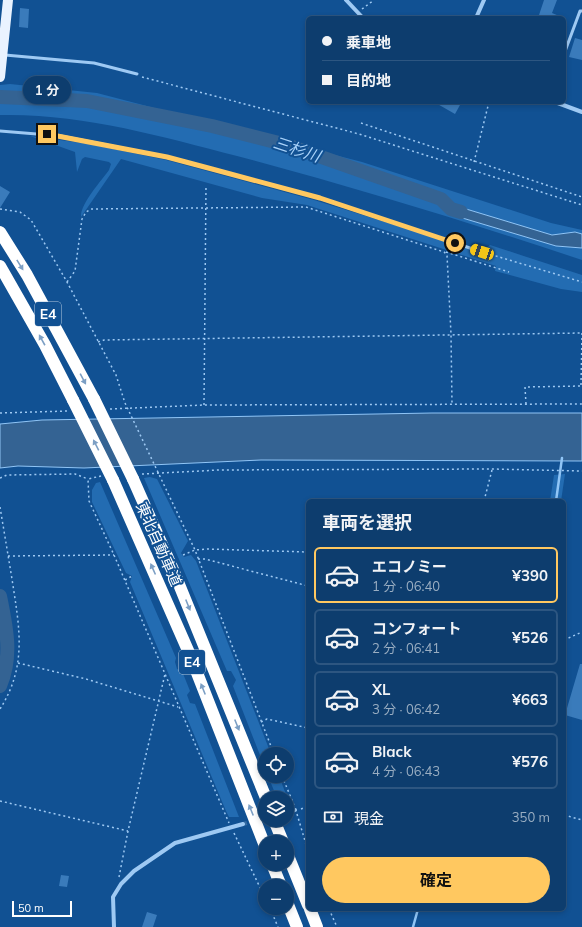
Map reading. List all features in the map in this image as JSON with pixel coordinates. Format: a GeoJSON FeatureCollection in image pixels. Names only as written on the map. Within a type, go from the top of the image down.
{"type":"FeatureCollection","features":[{"type":"Feature","properties":{"kind":"highway","name":"東北自動車道"},"geometry":{"type":"LineString","coordinates":[[0,232],[30,282],[136,477],[263,791]]}},
{"type":"Feature","properties":{"kind":"highway","name":"東北自動車道"},"geometry":{"type":"LineString","coordinates":[[0,266],[45,345],[71,405],[108,478],[190,655],[261,835]]}},
{"type":"Feature","properties":{"kind":"highway"},"geometry":{"type":"LineString","coordinates":[[294,870],[306,900]]}},
{"type":"Feature","properties":{"kind":"highway"},"geometry":{"type":"LineString","coordinates":[[311,911],[317,927]]}},
{"type":"Feature","properties":{"kind":"highway"},"geometry":{"type":"LineString","coordinates":[[292,915],[297,927]]}},
{"type":"Feature","properties":{"kind":"main road"},"geometry":{"type":"LineString","coordinates":[[0,76],[8,0]]}},
{"type":"Feature","properties":{"kind":"street"},"geometry":{"type":"LineString","coordinates":[[346,0],[361,16]]}},
{"type":"Feature","properties":{"kind":"street"},"geometry":{"type":"LineString","coordinates":[[477,16],[484,0]]}},
{"type":"Feature","properties":{"kind":"street"},"geometry":{"type":"LineString","coordinates":[[560,104],[582,112]]}},
{"type":"Feature","properties":{"kind":"street"},"geometry":{"type":"LineString","coordinates":[[114,927],[114,898],[121,884],[134,871],[175,843],[230,826],[243,824]]}},
{"type":"Feature","properties":{"kind":"lane"},"geometry":{"type":"LineString","coordinates":[[566,49],[580,11],[582,11]]}},
{"type":"Feature","properties":{"kind":"lane"},"geometry":{"type":"LineString","coordinates":[[1,56],[94,64],[137,74]]}},
{"type":"Feature","properties":{"kind":"lane"},"geometry":{"type":"LineString","coordinates":[[0,131],[61,136],[167,157],[320,198],[482,252]]}},
{"type":"Feature","properties":{"kind":"path"},"geometry":{"type":"LineString","coordinates":[[357,13],[374,0]]}},
{"type":"Feature","properties":{"kind":"path"},"geometry":{"type":"LineString","coordinates":[[137,74],[144,78],[359,134],[582,205]]}},
{"type":"Feature","properties":{"kind":"path"},"geometry":{"type":"LineString","coordinates":[[474,162],[488,104]]}},
{"type":"Feature","properties":{"kind":"path"},"geometry":{"type":"LineString","coordinates":[[361,123],[582,197]]}},
{"type":"Feature","properties":{"kind":"path"},"geometry":{"type":"LineString","coordinates":[[204,405],[206,186]]}},
{"type":"Feature","properties":{"kind":"path"},"geometry":{"type":"LineString","coordinates":[[68,282],[75,271],[82,219],[91,209],[306,207],[509,272]]}},
{"type":"Feature","properties":{"kind":"path"},"geometry":{"type":"LineString","coordinates":[[0,209],[20,212],[31,220],[68,282],[118,380],[128,409],[157,467],[195,550],[271,747]]}},
{"type":"Feature","properties":{"kind":"path"},"geometry":{"type":"LineString","coordinates":[[444,252],[447,255],[452,334],[452,404]]}},
{"type":"Feature","properties":{"kind":"path"},"geometry":{"type":"LineString","coordinates":[[482,252],[582,282]]}},
{"type":"Feature","properties":{"kind":"path"},"geometry":{"type":"LineString","coordinates":[[98,342],[104,340],[205,338],[582,333],[582,386],[525,387],[526,404]]}},
{"type":"Feature","properties":{"kind":"path"},"geometry":{"type":"LineString","coordinates":[[106,409],[204,405],[582,404]]}},
{"type":"Feature","properties":{"kind":"path"},"geometry":{"type":"LineString","coordinates":[[0,413],[71,405]]}},
{"type":"Feature","properties":{"kind":"path"},"geometry":{"type":"LineString","coordinates":[[136,477],[219,470],[492,469],[582,471]]}},
{"type":"Feature","properties":{"kind":"path"},"geometry":{"type":"LineString","coordinates":[[484,499],[492,469]]}},
{"type":"Feature","properties":{"kind":"path"},"geometry":{"type":"LineString","coordinates":[[0,478],[7,475],[75,474],[88,479],[108,478]]}},
{"type":"Feature","properties":{"kind":"path"},"geometry":{"type":"LineString","coordinates":[[88,479],[89,501],[125,580],[230,826],[258,884]]}},
{"type":"Feature","properties":{"kind":"path"},"geometry":{"type":"LineString","coordinates":[[0,507],[19,625],[18,663],[10,692],[0,709]]}},
{"type":"Feature","properties":{"kind":"path"},"geometry":{"type":"LineString","coordinates":[[183,555],[195,550],[306,552]]}},
{"type":"Feature","properties":{"kind":"path"},"geometry":{"type":"LineString","coordinates":[[8,556],[114,555]]}},
{"type":"Feature","properties":{"kind":"path"},"geometry":{"type":"LineString","coordinates":[[198,560],[205,559],[306,585]]}},
{"type":"Feature","properties":{"kind":"path"},"geometry":{"type":"LineString","coordinates":[[125,580],[132,576]]}},
{"type":"Feature","properties":{"kind":"path"},"geometry":{"type":"LineString","coordinates":[[566,639],[582,632]]}},
{"type":"Feature","properties":{"kind":"path"},"geometry":{"type":"LineString","coordinates":[[18,663],[86,679],[179,707]]}},
{"type":"Feature","properties":{"kind":"path"},"geometry":{"type":"LineString","coordinates":[[121,884],[118,873],[165,673]]}},
{"type":"Feature","properties":{"kind":"path"},"geometry":{"type":"LineString","coordinates":[[261,722],[267,719],[306,728]]}},
{"type":"Feature","properties":{"kind":"path"},"geometry":{"type":"LineString","coordinates":[[285,783],[296,810],[306,844]]}},
{"type":"Feature","properties":{"kind":"path"},"geometry":{"type":"LineString","coordinates":[[0,801],[128,831]]}},
{"type":"Feature","properties":{"kind":"path"},"geometry":{"type":"LineString","coordinates":[[296,810],[306,807]]}},
{"type":"Feature","properties":{"kind":"path"},"geometry":{"type":"LineString","coordinates":[[566,816],[582,820]]}},
{"type":"Feature","properties":{"kind":"path"},"geometry":{"type":"LineString","coordinates":[[330,911],[337,927]]}},
{"type":"Feature","properties":{"kind":"path"},"geometry":{"type":"LineString","coordinates":[[273,915],[277,927]]}},
{"type":"Feature","properties":{"kind":"shaded area"},"geometry":{"type":"Polygon","coordinates":[[[10,84],[97,93],[362,162],[551,223],[582,230],[582,234],[575,232],[552,235],[443,202],[439,203],[449,214],[556,246],[582,248],[582,260],[367,193],[179,141],[120,127],[90,122],[30,115],[0,115],[0,85],[10,84]]]}},
{"type":"Feature","properties":{"kind":"shaded area"},"geometry":{"type":"Polygon","coordinates":[[[30,136],[89,144],[166,160],[314,200],[482,252],[490,245],[582,275],[582,292],[561,289],[495,271],[496,266],[307,205],[262,198],[121,159],[81,217],[84,206],[109,170],[111,164],[109,162],[85,157],[82,159],[77,172],[75,152],[30,136]]]}},
{"type":"Feature","properties":{"kind":"shaded area"},"geometry":{"type":"Polygon","coordinates":[[[443,202],[552,235],[575,232],[582,234],[582,248],[556,246],[449,214],[439,203],[443,202]]]}},
{"type":"Feature","properties":{"kind":"shaded area"},"geometry":{"type":"Polygon","coordinates":[[[432,413],[582,413],[582,461],[261,460],[84,468],[18,466],[0,468],[0,424],[42,420],[432,413]]]}},
{"type":"Feature","properties":{"kind":"shaded area"},"geometry":{"type":"Polygon","coordinates":[[[565,474],[561,499],[550,499],[554,475],[565,474]]]}},
{"type":"Feature","properties":{"kind":"shaded area"},"geometry":{"type":"Polygon","coordinates":[[[150,477],[157,479],[188,541],[181,553],[184,557],[191,555],[196,561],[268,747],[258,747],[258,750],[233,686],[236,680],[231,671],[227,671],[144,478],[150,477]]]}},
{"type":"Feature","properties":{"kind":"shaded area"},"geometry":{"type":"Polygon","coordinates":[[[100,482],[176,658],[175,662],[177,669],[182,671],[190,691],[187,695],[190,703],[195,704],[239,817],[229,817],[226,811],[130,582],[132,576],[126,573],[92,502],[92,490],[96,483],[100,482]]]}},
{"type":"Feature","properties":{"kind":"shaded area"},"geometry":{"type":"Polygon","coordinates":[[[271,783],[282,783],[285,791],[274,791],[271,783]]]}},
{"type":"Feature","properties":{"kind":"building"},"geometry":{"type":"Polygon","coordinates":[[[544,0],[557,0],[552,13],[559,16],[539,15],[544,0]]]}},
{"type":"Feature","properties":{"kind":"building"},"geometry":{"type":"Polygon","coordinates":[[[20,8],[29,9],[28,28],[19,27],[20,8]]]}},
{"type":"Feature","properties":{"kind":"building"},"geometry":{"type":"Polygon","coordinates":[[[575,38],[582,40],[582,60],[569,57],[575,38]]]}},
{"type":"Feature","properties":{"kind":"building"},"geometry":{"type":"Polygon","coordinates":[[[438,104],[459,104],[460,105],[455,114],[438,104]]]}},
{"type":"Feature","properties":{"kind":"building"},"geometry":{"type":"Polygon","coordinates":[[[0,186],[10,192],[0,208],[0,186]]]}},
{"type":"Feature","properties":{"kind":"building"},"geometry":{"type":"Polygon","coordinates":[[[580,664],[582,664],[582,720],[566,715],[580,664]]]}},
{"type":"Feature","properties":{"kind":"building"},"geometry":{"type":"Polygon","coordinates":[[[61,875],[69,876],[67,887],[59,886],[61,875]]]}},
{"type":"Feature","properties":{"kind":"building"},"geometry":{"type":"Polygon","coordinates":[[[147,912],[157,915],[153,927],[142,927],[147,912]]]}},
{"type":"Feature","properties":{"kind":"waterway","name":"三杉川"},"geometry":{"type":"LineString","coordinates":[[0,97],[87,101],[212,126],[287,145],[441,199],[451,209],[461,212]]}},
{"type":"Feature","properties":{"kind":"waterway"},"geometry":{"type":"LineString","coordinates":[[556,499],[562,458]]}},
{"type":"Feature","properties":{"kind":"waterway"},"geometry":{"type":"LineString","coordinates":[[0,596],[7,641],[6,664],[0,686]]}},
{"type":"Feature","properties":{"kind":"waterway"},"geometry":{"type":"LineString","coordinates":[[413,927],[417,911]]}},
{"type":"Feature","properties":{"kind":"tunnel"},"geometry":{"type":"LineString","coordinates":[[243,824],[258,820]]}},
{"type":"Feature","properties":{"kind":"route"},"geometry":{"type":"LineString","coordinates":[[47,134],[167,157],[212,169],[320,198],[455,243]]}}]}
